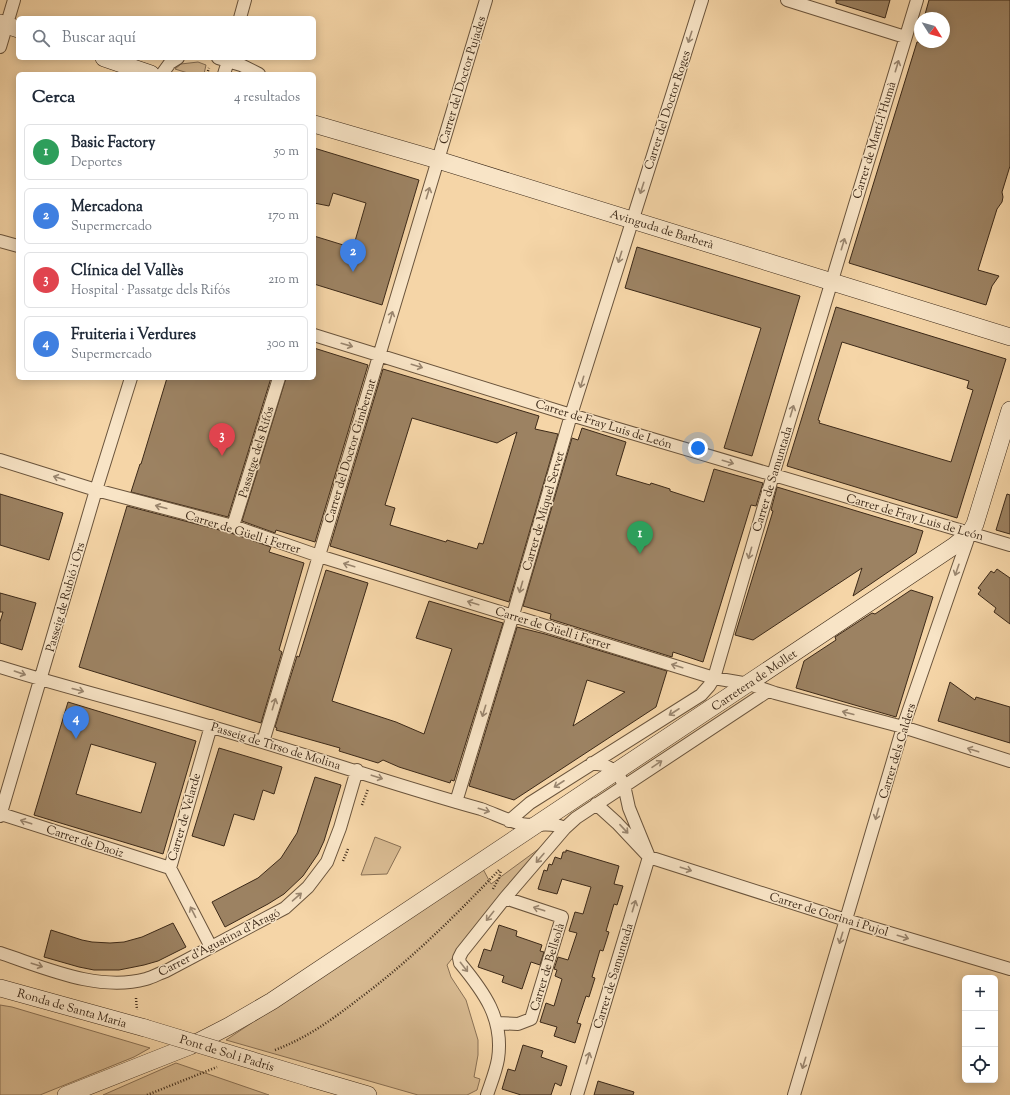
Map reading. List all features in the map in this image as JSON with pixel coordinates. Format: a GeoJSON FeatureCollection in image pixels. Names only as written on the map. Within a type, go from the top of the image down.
{"type":"FeatureCollection","features":[{"type":"Feature","properties":{"kind":"main road"},"geometry":{"type":"LineString","coordinates":[[110,60],[145,72]]}},
{"type":"Feature","properties":{"kind":"main road","name":"Avinguda de Barberà"},"geometry":{"type":"LineString","coordinates":[[316,125],[438,160],[1010,337]]}},
{"type":"Feature","properties":{"kind":"main road","name":"Carrer dels Calders"},"geometry":{"type":"LineString","coordinates":[[970,533],[975,524],[1010,410]]}},
{"type":"Feature","properties":{"kind":"main road","name":"Carretera de Mollet"},"geometry":{"type":"LineString","coordinates":[[66,1095],[190,1046],[229,1026],[272,1001],[312,976],[537,825],[620,778],[749,684],[921,569],[970,533]]}},
{"type":"Feature","properties":{"kind":"main road","name":"Ronda de Santa Maria"},"geometry":{"type":"LineString","coordinates":[[0,988],[141,1022]]}},
{"type":"Feature","properties":{"kind":"main road","name":"Pont de Sol i Padrís"},"geometry":{"type":"LineString","coordinates":[[141,1022],[310,1078],[368,1095]]}},
{"type":"Feature","properties":{"kind":"street"},"geometry":{"type":"LineString","coordinates":[[0,47],[8,26],[14,0]]}},
{"type":"Feature","properties":{"kind":"street"},"geometry":{"type":"LineString","coordinates":[[240,16],[244,0]]}},
{"type":"Feature","properties":{"kind":"street","name":"Carrer del Doctor Pujades"},"geometry":{"type":"LineString","coordinates":[[438,160],[486,0]]}},
{"type":"Feature","properties":{"kind":"street","name":"Carrer del Doctor Roges"},"geometry":{"type":"LineString","coordinates":[[632,220],[702,0]]}},
{"type":"Feature","properties":{"kind":"street"},"geometry":{"type":"LineString","coordinates":[[787,0],[905,37]]}},
{"type":"Feature","properties":{"kind":"street","name":"Carrer de Martí-l'Humà"},"geometry":{"type":"LineString","coordinates":[[832,281],[917,0]]}},
{"type":"Feature","properties":{"kind":"street"},"geometry":{"type":"LineString","coordinates":[[163,72],[170,63],[175,60]]}},
{"type":"Feature","properties":{"kind":"street"},"geometry":{"type":"LineString","coordinates":[[224,72],[225,60]]}},
{"type":"Feature","properties":{"kind":"street"},"geometry":{"type":"LineString","coordinates":[[227,60],[254,72]]}},
{"type":"Feature","properties":{"kind":"street","name":"Carrer del Doctor Gimbernat"},"geometry":{"type":"LineString","coordinates":[[263,742],[438,160]]}},
{"type":"Feature","properties":{"kind":"street","name":"Carrer de Miquel Servet"},"geometry":{"type":"LineString","coordinates":[[456,802],[513,615],[571,414],[632,220]]}},
{"type":"Feature","properties":{"kind":"street"},"geometry":{"type":"LineString","coordinates":[[0,240],[16,245]]}},
{"type":"Feature","properties":{"kind":"street","name":"Carrer de Samuntada"},"geometry":{"type":"LineString","coordinates":[[714,678],[773,475],[832,281]]}},
{"type":"Feature","properties":{"kind":"street","name":"Carrer de Fray Luis de León"},"geometry":{"type":"LineString","coordinates":[[316,336],[773,475],[1010,545]]}},
{"type":"Feature","properties":{"kind":"street","name":"Passeig de Rubió i Ors"},"geometry":{"type":"LineString","coordinates":[[0,815],[96,490],[131,380]]}},
{"type":"Feature","properties":{"kind":"street","name":"Passatge dels Rifós"},"geometry":{"type":"LineString","coordinates":[[233,526],[278,380]]}},
{"type":"Feature","properties":{"kind":"street","name":"Carrer de Güell i Ferrer"},"geometry":{"type":"LineString","coordinates":[[0,460],[96,490],[233,526],[319,556],[714,678],[749,684],[768,691],[903,727],[1010,761]]}},
{"type":"Feature","properties":{"kind":"street","name":"Carrer dels Calders"},"geometry":{"type":"LineString","coordinates":[[794,1095],[903,727],[970,533]]}},
{"type":"Feature","properties":{"kind":"street","name":"Passeig de Tirso de Molina"},"geometry":{"type":"LineString","coordinates":[[0,667],[40,680],[211,726],[357,770],[498,815],[509,821],[537,825]]}},
{"type":"Feature","properties":{"kind":"street","name":"Carretera de Mollet"},"geometry":{"type":"LineString","coordinates":[[509,821],[530,803],[701,695],[714,678]]}},
{"type":"Feature","properties":{"kind":"street","name":"Carretera de Mollet"},"geometry":{"type":"LineString","coordinates":[[565,828],[596,804],[620,778],[768,691]]}},
{"type":"Feature","properties":{"kind":"street","name":"Carrer de Velarde"},"geometry":{"type":"LineString","coordinates":[[211,726],[170,868],[211,947]]}},
{"type":"Feature","properties":{"kind":"street"},"geometry":{"type":"LineString","coordinates":[[592,763],[604,765],[620,778],[628,808],[649,857]]}},
{"type":"Feature","properties":{"kind":"street","name":"Carrer d'Agustina d'Aragó"},"geometry":{"type":"LineString","coordinates":[[0,953],[69,975],[100,982],[124,982],[146,979],[166,971],[284,908],[308,887],[327,862],[340,828],[357,770]]}},
{"type":"Feature","properties":{"kind":"street"},"geometry":{"type":"LineString","coordinates":[[596,804],[617,823],[649,857]]}},
{"type":"Feature","properties":{"kind":"street","name":"Carrer de Daoiz"},"geometry":{"type":"LineString","coordinates":[[0,815],[170,868]]}},
{"type":"Feature","properties":{"kind":"street"},"geometry":{"type":"LineString","coordinates":[[505,846],[509,821]]}},
{"type":"Feature","properties":{"kind":"street"},"geometry":{"type":"LineString","coordinates":[[488,1095],[498,1059],[499,1041],[497,1023],[479,986],[460,962],[459,958],[462,952],[505,898],[565,828],[555,824],[537,825]]}},
{"type":"Feature","properties":{"kind":"street","name":"Carrer de Samuntada"},"geometry":{"type":"LineString","coordinates":[[577,1095],[649,857]]}},
{"type":"Feature","properties":{"kind":"street","name":"Carrer de Gorina i Pujol"},"geometry":{"type":"LineString","coordinates":[[649,857],[846,920],[1010,969]]}},
{"type":"Feature","properties":{"kind":"street","name":"Carrer de Bellsolà"},"geometry":{"type":"LineString","coordinates":[[497,1023],[518,1024],[530,1019],[562,917],[505,898]]}},
{"type":"Feature","properties":{"kind":"path"},"geometry":{"type":"LineString","coordinates":[[268,1052],[294,1043],[312,1034],[398,969],[501,869]]}},
{"type":"Feature","properties":{"kind":"path"},"geometry":{"type":"LineString","coordinates":[[136,998],[141,1022]]}},
{"type":"Feature","properties":{"kind":"path"},"geometry":{"type":"LineString","coordinates":[[147,1095],[223,1065]]}},
{"type":"Feature","properties":{"kind":"shaded area"},"geometry":{"type":"Polygon","coordinates":[[[198,62],[206,65],[204,72],[185,72],[175,69],[181,64],[198,62]]]}},
{"type":"Feature","properties":{"kind":"shaded area"},"geometry":{"type":"Polygon","coordinates":[[[375,837],[401,847],[387,874],[361,875],[375,837]]]}},
{"type":"Feature","properties":{"kind":"shaded area"},"geometry":{"type":"Polygon","coordinates":[[[540,848],[447,965],[451,977],[466,1000],[478,1040],[478,1055],[474,1077],[480,1079],[477,1090],[467,1095],[418,1095],[226,1040],[483,869],[491,884],[540,848]]]}},
{"type":"Feature","properties":{"kind":"shaded area"},"geometry":{"type":"Polygon","coordinates":[[[0,1005],[12,1007],[150,1048],[134,1057],[40,1095],[0,1095],[0,1005]]]}},
{"type":"Feature","properties":{"kind":"shaded area"},"geometry":{"type":"Polygon","coordinates":[[[176,1063],[269,1095],[103,1095],[176,1063]]]}},
{"type":"Feature","properties":{"kind":"building"},"geometry":{"type":"Polygon","coordinates":[[[836,0],[890,0],[885,18],[836,3],[836,0]]]}},
{"type":"Feature","properties":{"kind":"building"},"geometry":{"type":"Polygon","coordinates":[[[929,0],[1010,0],[1010,166],[1002,192],[1002,202],[997,209],[978,270],[999,276],[992,286],[986,305],[849,263],[915,48],[950,48],[950,12],[926,12],[929,0]]]}},
{"type":"Feature","properties":{"kind":"building"},"geometry":{"type":"Polygon","coordinates":[[[316,149],[419,180],[382,305],[316,285],[316,237],[353,248],[366,203],[333,193],[329,206],[316,203],[316,149]]]}},
{"type":"Feature","properties":{"kind":"building"},"geometry":{"type":"Polygon","coordinates":[[[637,247],[800,296],[752,456],[724,448],[761,328],[625,288],[637,247]]]}},
{"type":"Feature","properties":{"kind":"building"},"geometry":{"type":"Polygon","coordinates":[[[836,307],[1006,359],[957,518],[787,466],[836,307]],[[842,342],[818,420],[820,421],[819,423],[951,462],[973,390],[967,388],[969,381],[842,342]]]}},
{"type":"Feature","properties":{"kind":"building"},"geometry":{"type":"Polygon","coordinates":[[[316,349],[368,365],[315,542],[276,530],[275,533],[242,521],[285,380],[316,380],[316,349]]]}},
{"type":"Feature","properties":{"kind":"building"},"geometry":{"type":"Polygon","coordinates":[[[383,369],[539,416],[535,429],[558,434],[509,602],[330,546],[383,369]],[[412,418],[385,505],[395,508],[390,525],[446,542],[447,540],[477,549],[479,543],[483,544],[517,432],[497,443],[412,418]]]}},
{"type":"Feature","properties":{"kind":"building"},"geometry":{"type":"Polygon","coordinates":[[[166,380],[270,380],[228,517],[131,492],[166,380]]]}},
{"type":"Feature","properties":{"kind":"building"},"geometry":{"type":"Polygon","coordinates":[[[582,428],[626,442],[616,475],[650,485],[651,483],[704,502],[714,469],[763,483],[756,506],[751,505],[703,662],[673,652],[672,657],[550,619],[551,614],[523,606],[572,438],[578,440],[582,428]]]}},
{"type":"Feature","properties":{"kind":"building"},"geometry":{"type":"Polygon","coordinates":[[[777,487],[923,531],[916,553],[853,596],[862,568],[753,640],[735,635],[773,511],[771,510],[777,487]]]}},
{"type":"Feature","properties":{"kind":"building"},"geometry":{"type":"Polygon","coordinates":[[[0,494],[63,513],[49,560],[0,545],[0,494]]]}},
{"type":"Feature","properties":{"kind":"building"},"geometry":{"type":"Polygon","coordinates":[[[1007,494],[1010,495],[1010,534],[996,530],[1007,494]]]}},
{"type":"Feature","properties":{"kind":"building"},"geometry":{"type":"Polygon","coordinates":[[[127,506],[231,533],[271,547],[269,552],[304,563],[279,650],[282,652],[261,723],[79,667],[127,506]]]}},
{"type":"Feature","properties":{"kind":"building"},"geometry":{"type":"Polygon","coordinates":[[[997,569],[1010,578],[1010,624],[994,612],[996,608],[978,594],[981,590],[978,588],[991,571],[994,573],[997,569]]]}},
{"type":"Feature","properties":{"kind":"building"},"geometry":{"type":"Polygon","coordinates":[[[326,570],[368,583],[332,701],[396,722],[424,734],[452,649],[416,638],[429,601],[503,623],[454,781],[451,780],[450,783],[399,767],[383,760],[378,763],[339,751],[340,748],[276,730],[277,728],[275,727],[297,656],[299,657],[326,570]]]}},
{"type":"Feature","properties":{"kind":"building"},"geometry":{"type":"Polygon","coordinates":[[[911,590],[933,597],[896,717],[796,688],[804,661],[836,640],[835,637],[872,613],[875,614],[911,590]]]}},
{"type":"Feature","properties":{"kind":"building"},"geometry":{"type":"Polygon","coordinates":[[[0,593],[36,603],[22,650],[0,643],[0,622],[3,612],[0,612],[0,593]]]}},
{"type":"Feature","properties":{"kind":"building"},"geometry":{"type":"Polygon","coordinates":[[[517,627],[667,671],[656,707],[514,800],[469,786],[517,627]],[[587,680],[573,726],[625,692],[587,680]]]}},
{"type":"Feature","properties":{"kind":"building"},"geometry":{"type":"Polygon","coordinates":[[[950,682],[975,700],[976,697],[1010,707],[1010,743],[938,721],[950,682]]]}},
{"type":"Feature","properties":{"kind":"building"},"geometry":{"type":"Polygon","coordinates":[[[68,702],[196,741],[163,854],[34,815],[68,702]],[[91,744],[76,794],[141,813],[156,763],[91,744]]]}},
{"type":"Feature","properties":{"kind":"building"},"geometry":{"type":"Polygon","coordinates":[[[219,748],[282,767],[274,794],[263,790],[254,820],[234,814],[224,846],[192,836],[219,748]]]}},
{"type":"Feature","properties":{"kind":"building"},"geometry":{"type":"Polygon","coordinates":[[[315,777],[341,785],[324,841],[318,854],[303,876],[284,894],[225,927],[212,902],[258,878],[281,858],[297,833],[315,777]]]}},
{"type":"Feature","properties":{"kind":"building"},"geometry":{"type":"Polygon","coordinates":[[[566,850],[619,866],[614,884],[623,886],[617,905],[614,904],[606,931],[609,932],[603,951],[600,950],[592,977],[595,978],[589,997],[586,996],[577,1023],[581,1024],[575,1043],[554,1036],[557,1027],[540,1022],[546,1003],[554,1006],[562,979],[555,976],[557,970],[554,969],[558,957],[568,960],[577,933],[569,931],[575,912],[583,914],[591,887],[562,879],[557,894],[538,889],[544,870],[547,871],[549,864],[552,865],[555,857],[561,859],[563,852],[566,852],[566,850]]]}},
{"type":"Feature","properties":{"kind":"building"},"geometry":{"type":"Polygon","coordinates":[[[173,923],[186,947],[158,961],[144,965],[119,970],[94,970],[44,957],[51,930],[82,940],[110,943],[124,942],[142,937],[173,923]]]}},
{"type":"Feature","properties":{"kind":"building"},"geometry":{"type":"Polygon","coordinates":[[[499,925],[517,931],[516,936],[542,945],[540,951],[544,952],[540,965],[531,962],[522,989],[502,982],[504,976],[478,967],[484,949],[491,951],[499,925]]]}},
{"type":"Feature","properties":{"kind":"building"},"geometry":{"type":"Polygon","coordinates":[[[523,1045],[543,1051],[541,1057],[567,1066],[561,1086],[555,1083],[551,1095],[521,1095],[502,1089],[508,1069],[515,1071],[523,1045]]]}},
{"type":"Feature","properties":{"kind":"building"},"geometry":{"type":"Polygon","coordinates":[[[598,1081],[634,1092],[633,1095],[594,1095],[598,1081]]]}},
{"type":"Feature","properties":{"kind":"place","name":"Mercadona"},"geometry":{"type":"Point","coordinates":[353,272]}},
{"type":"Feature","properties":{"kind":"place","name":"Clínica del Vallès"},"geometry":{"type":"Point","coordinates":[222,456]}},
{"type":"Feature","properties":{"kind":"place","name":"Basic Factory"},"geometry":{"type":"Point","coordinates":[640,554]}},
{"type":"Feature","properties":{"kind":"place","name":"Fruiteria i Verdures"},"geometry":{"type":"Point","coordinates":[76,739]}}]}
